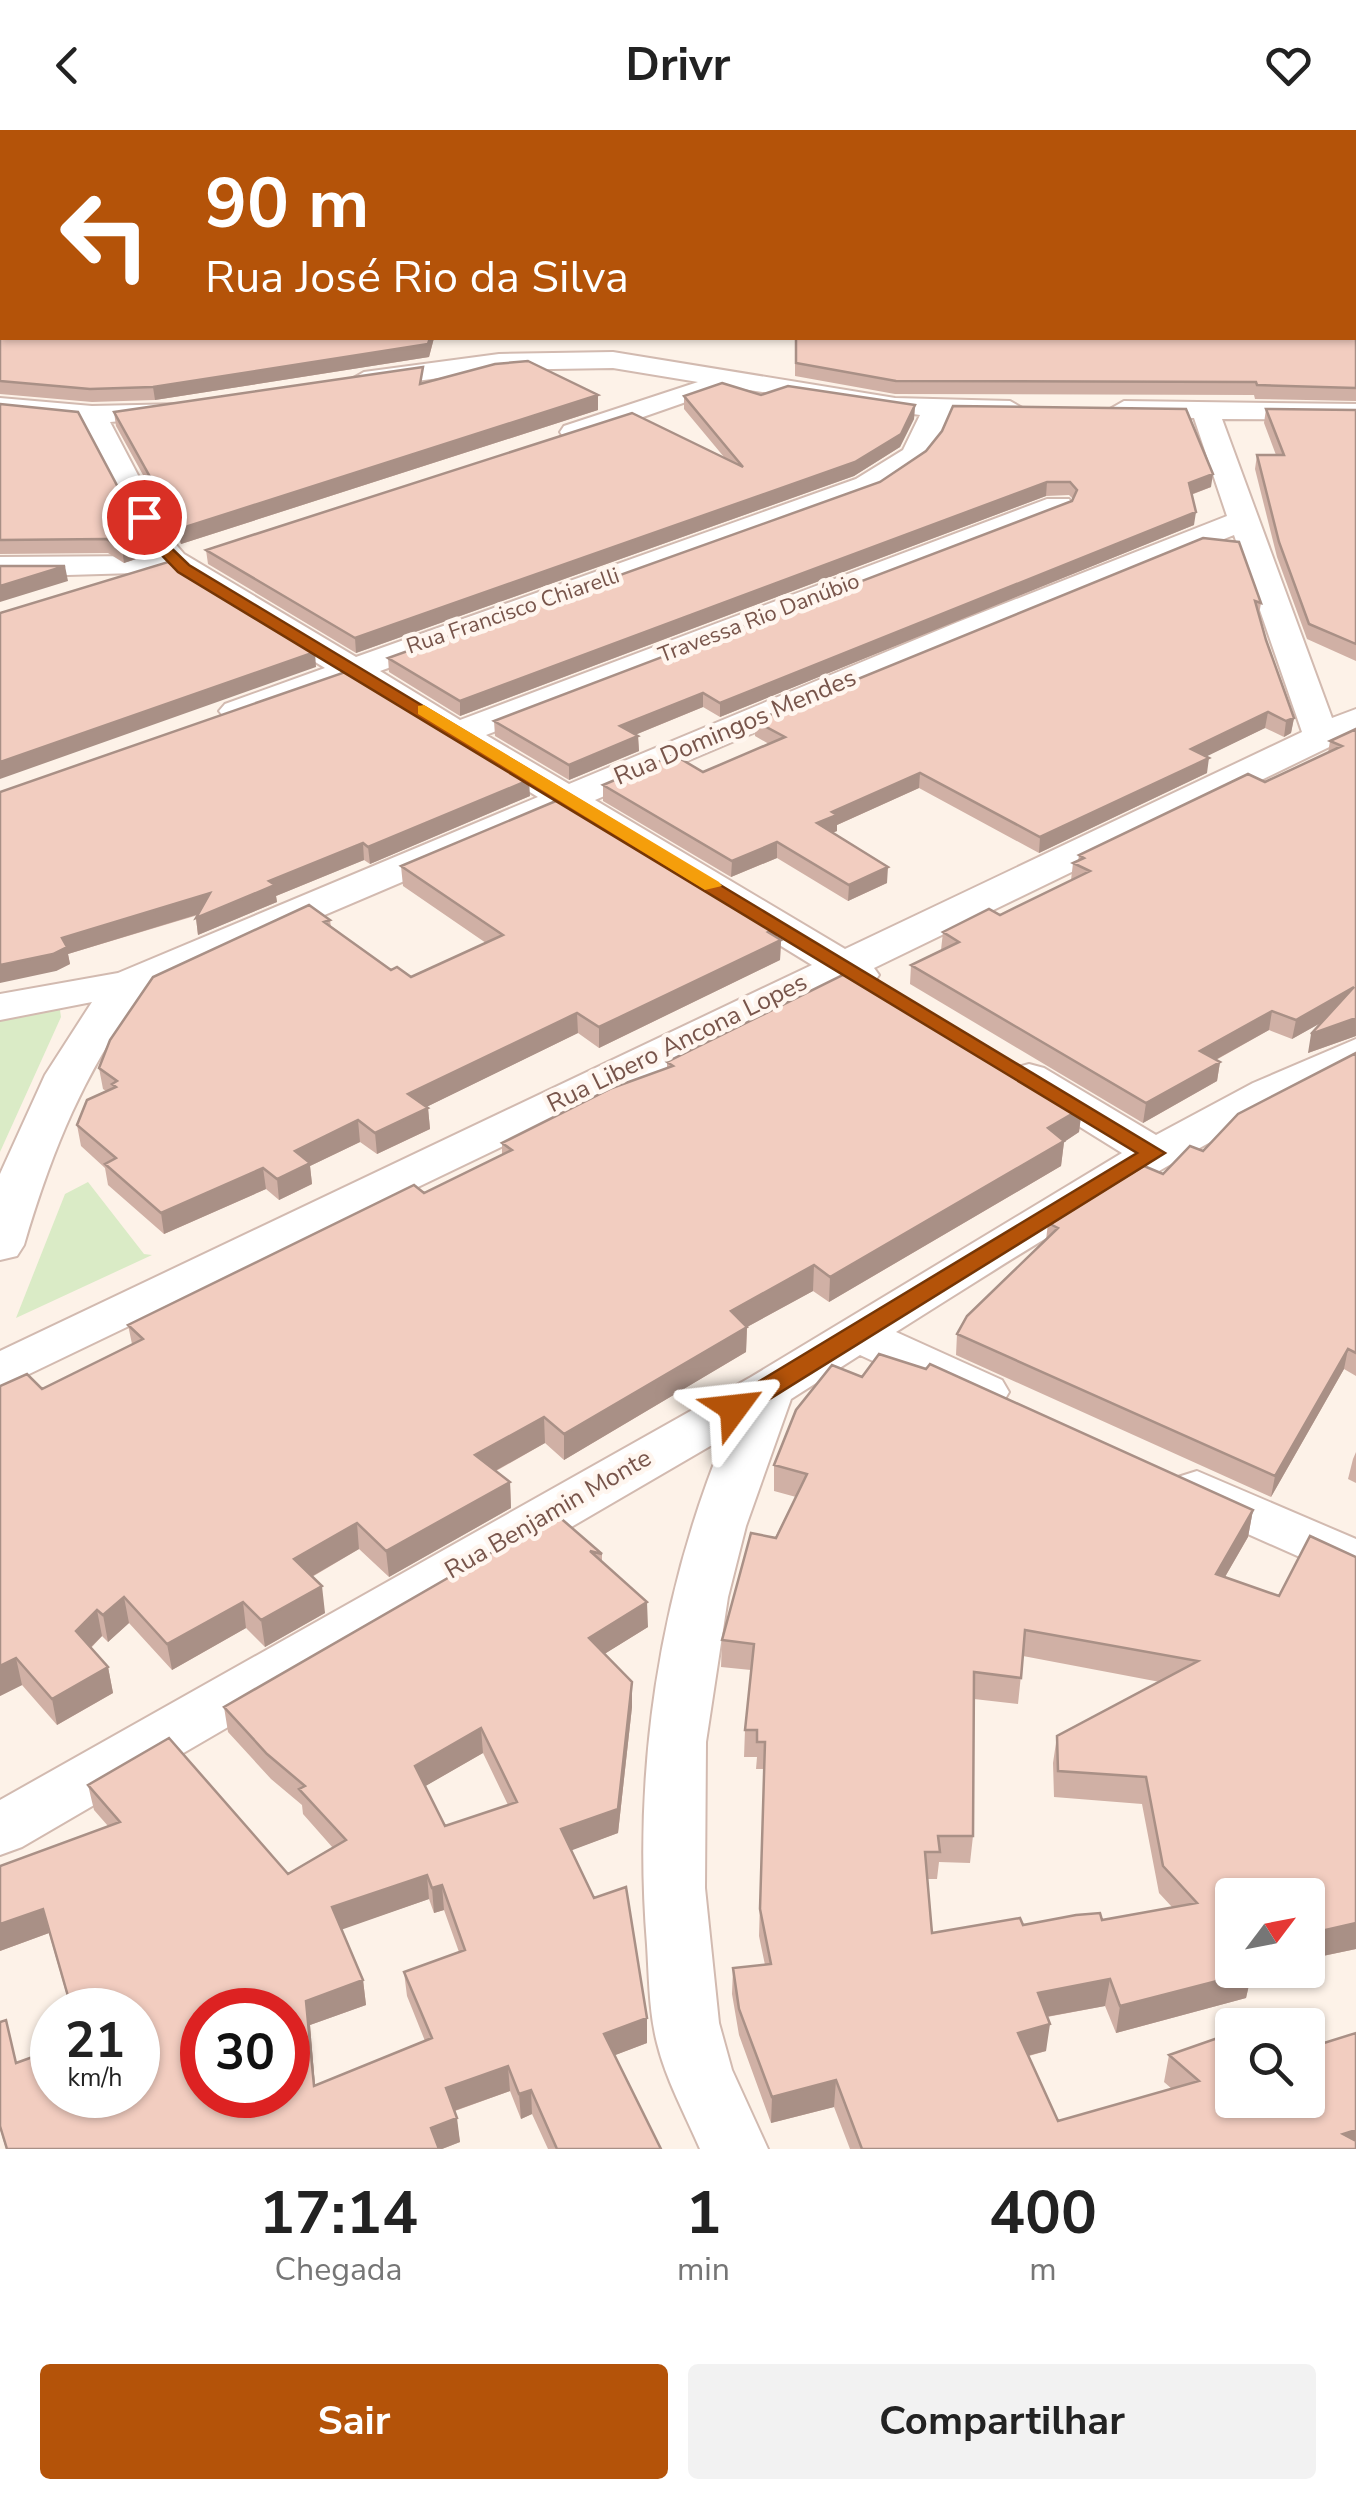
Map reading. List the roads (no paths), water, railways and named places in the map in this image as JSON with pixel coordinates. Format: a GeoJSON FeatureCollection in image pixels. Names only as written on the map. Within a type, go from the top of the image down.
{"type":"FeatureCollection","features":[{"type":"Feature","properties":{"kind":"street"},"geometry":{"type":"LineString","coordinates":[[664,365],[683,340]]}},
{"type":"Feature","properties":{"kind":"street"},"geometry":{"type":"LineString","coordinates":[[340,384],[545,348],[664,365],[870,403],[936,409],[1036,409]]}},
{"type":"Feature","properties":{"kind":"street"},"geometry":{"type":"LineString","coordinates":[[550,440],[727,377]]}},
{"type":"Feature","properties":{"kind":"street"},"geometry":{"type":"LineString","coordinates":[[0,406],[92,415],[192,407]]}},
{"type":"Feature","properties":{"kind":"street","name":"Rua Francisco Chiarelli"},"geometry":{"type":"LineString","coordinates":[[208,722],[867,485],[912,459],[925,446],[936,409]]}},
{"type":"Feature","properties":{"kind":"street"},"geometry":{"type":"LineString","coordinates":[[1092,409],[1356,412]]}},
{"type":"Feature","properties":{"kind":"street"},"geometry":{"type":"LineString","coordinates":[[1204,410],[1243,521],[1338,728]]}},
{"type":"Feature","properties":{"kind":"street"},"geometry":{"type":"LineString","coordinates":[[92,415],[165,564]]}},
{"type":"Feature","properties":{"kind":"street","name":"Travessa Rio Danúbio"},"geometry":{"type":"LineString","coordinates":[[460,732],[1058,506]]}},
{"type":"Feature","properties":{"kind":"street","name":"Rua Domingos Mendes"},"geometry":{"type":"LineString","coordinates":[[0,1006],[129,984],[568,797],[1243,521]]}},
{"type":"Feature","properties":{"kind":"street"},"geometry":{"type":"LineString","coordinates":[[70,594],[211,549]]}},
{"type":"Feature","properties":{"kind":"street"},"geometry":{"type":"LineString","coordinates":[[0,568],[165,564],[353,668],[888,993]]}},
{"type":"Feature","properties":{"kind":"street","name":"Rua Libero Ancona Lopes"},"geometry":{"type":"LineString","coordinates":[[0,1371],[1338,728]]}},
{"type":"Feature","properties":{"kind":"street"},"geometry":{"type":"LineString","coordinates":[[0,1246],[22,1170],[59,1084],[92,1026],[129,984]]}},
{"type":"Feature","properties":{"kind":"street","name":"Rua Benjamin Monte"},"geometry":{"type":"LineString","coordinates":[[0,1830],[769,1389],[1153,1153],[1356,1052]]}},
{"type":"Feature","properties":{"kind":"street"},"geometry":{"type":"LineString","coordinates":[[1002,1060],[1153,1153]]}},
{"type":"Feature","properties":{"kind":"street"},"geometry":{"type":"LineString","coordinates":[[859,1335],[1019,1408]]}},
{"type":"Feature","properties":{"kind":"street"},"geometry":{"type":"LineString","coordinates":[[734,2149],[690,2044],[675,1926],[674,1744],[716,1532],[740,1456],[769,1389]]}},
{"type":"Feature","properties":{"kind":"street"},"geometry":{"type":"LineString","coordinates":[[1161,1473],[1356,1562]]}}]}
